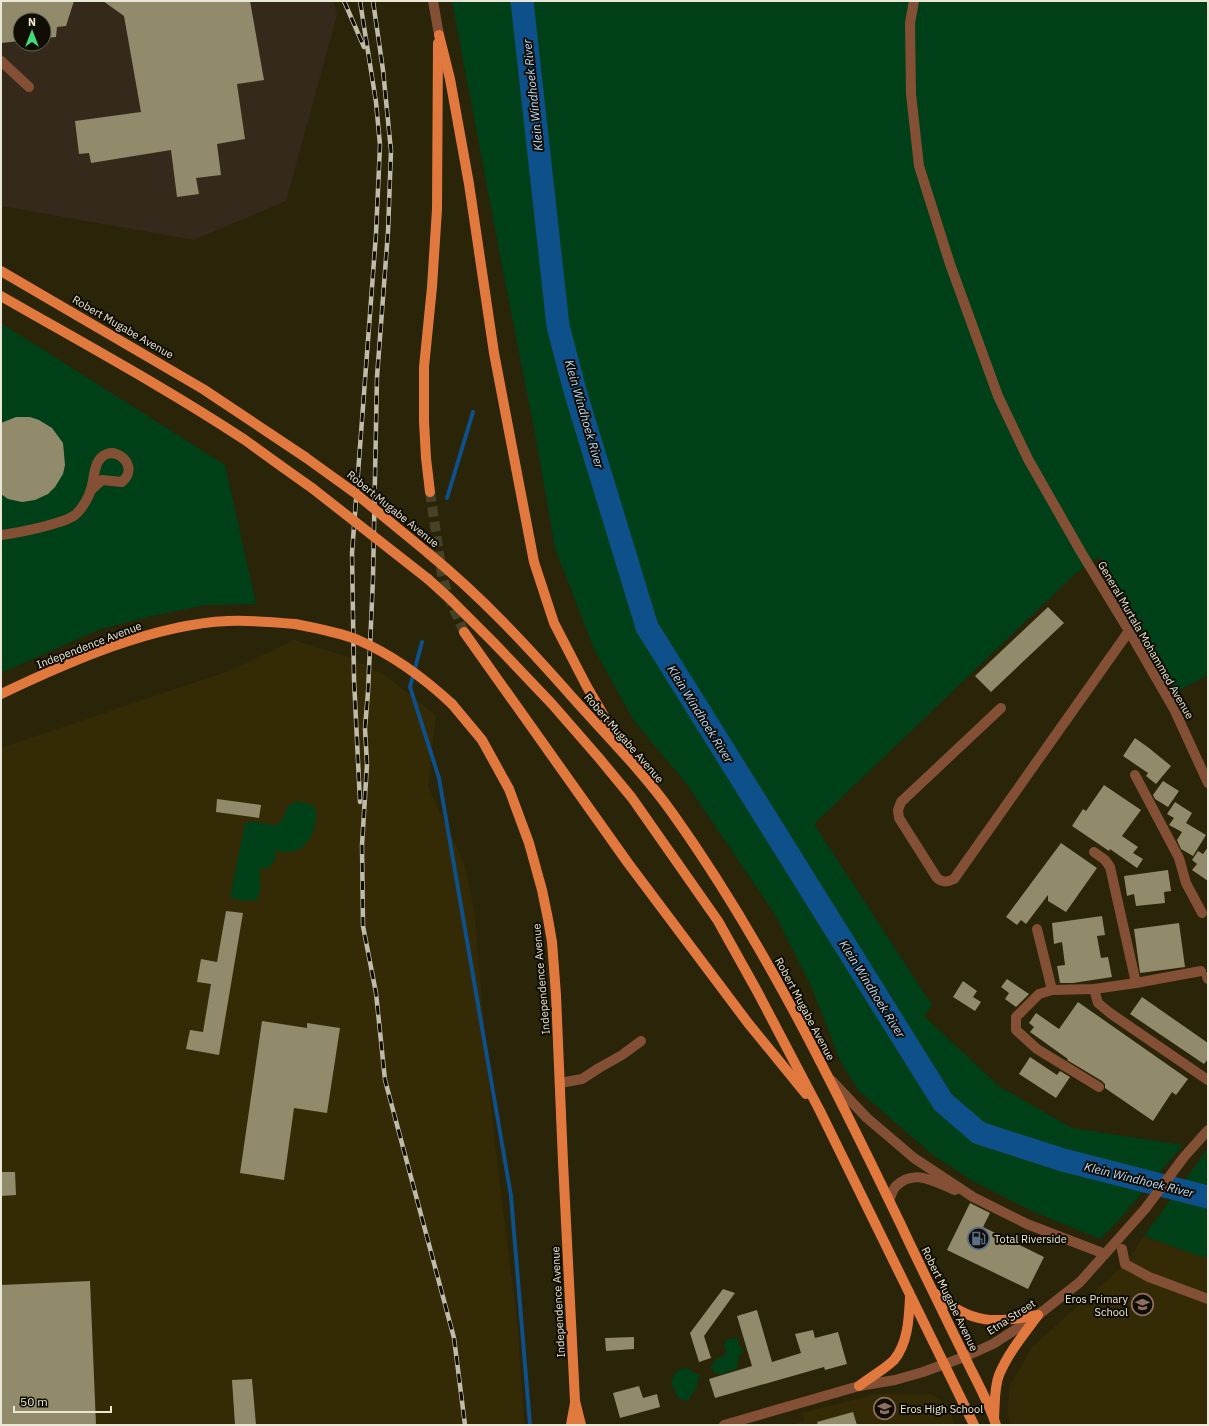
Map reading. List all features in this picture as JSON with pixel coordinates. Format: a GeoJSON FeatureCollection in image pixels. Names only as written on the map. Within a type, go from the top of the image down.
{"type":"FeatureCollection","features":[{"type":"Feature","properties":{"kind":"main road"},"geometry":{"type":"LineString","coordinates":[[430,492],[424,428],[424,367],[432,287],[437,209],[437,63],[439,35]]}},
{"type":"Feature","properties":{"kind":"main road"},"geometry":{"type":"LineString","coordinates":[[439,35],[450,80],[469,184],[494,353],[524,518],[534,562],[554,622],[586,685],[627,757]]}},
{"type":"Feature","properties":{"kind":"main road","name":"Robert Mugabe Avenue"},"geometry":{"type":"LineString","coordinates":[[1,271],[203,388],[305,457],[354,493],[448,568],[504,623],[627,757],[672,812],[715,878],[778,982],[889,1200],[995,1422]]}},
{"type":"Feature","properties":{"kind":"main road"},"geometry":{"type":"LineString","coordinates":[[1,296],[141,376],[190,406],[244,440],[312,488],[450,598],[552,704],[599,758],[632,798],[718,922],[757,991],[820,1111],[974,1425]]}},
{"type":"Feature","properties":{"kind":"main road","name":"Independence Avenue"},"geometry":{"type":"LineString","coordinates":[[1,694],[106,649],[176,628],[228,621],[264,621],[295,624],[358,640],[391,658],[413,671],[452,704],[482,740],[501,772],[516,806],[529,843],[542,890],[552,942],[556,995],[575,1401],[581,1425]]}},
{"type":"Feature","properties":{"kind":"main road"},"geometry":{"type":"LineString","coordinates":[[464,632],[628,863],[748,1023],[820,1111]]}},
{"type":"Feature","properties":{"kind":"main road"},"geometry":{"type":"LineString","coordinates":[[929,1284],[936,1294],[948,1304],[976,1318],[992,1321],[1038,1315]]}},
{"type":"Feature","properties":{"kind":"main road"},"geometry":{"type":"LineString","coordinates":[[859,1386],[893,1360],[898,1352],[904,1340],[909,1320],[910,1297]]}},
{"type":"Feature","properties":{"kind":"main road"},"geometry":{"type":"LineString","coordinates":[[995,1422],[997,1385],[1000,1375],[1008,1356],[1038,1315]]}},
{"type":"Feature","properties":{"kind":"main road","name":"Independence Avenue"},"geometry":{"type":"LineString","coordinates":[[571,1425],[575,1401]]}},
{"type":"Feature","properties":{"kind":"street"},"geometry":{"type":"LineString","coordinates":[[433,1],[439,35]]}},
{"type":"Feature","properties":{"kind":"street","name":"General Murtala Mohammed Avenue"},"geometry":{"type":"LineString","coordinates":[[914,1],[910,23],[912,94],[919,166],[950,264],[998,396],[1028,459],[1174,709],[1208,783]]}},
{"type":"Feature","properties":{"kind":"street"},"geometry":{"type":"LineString","coordinates":[[1,61],[29,87]]}},
{"type":"Feature","properties":{"kind":"street"},"geometry":{"type":"LineString","coordinates":[[1,535],[56,522],[75,515],[84,504],[91,490]]}},
{"type":"Feature","properties":{"kind":"street"},"geometry":{"type":"LineString","coordinates":[[1001,708],[901,802],[898,810],[899,818],[937,878],[942,882],[949,882],[954,879],[1129,631]]}},
{"type":"Feature","properties":{"kind":"street"},"geometry":{"type":"LineString","coordinates":[[1135,775],[1179,858],[1186,883],[1202,913]]}},
{"type":"Feature","properties":{"kind":"street"},"geometry":{"type":"LineString","coordinates":[[1094,852],[1105,860],[1110,868],[1136,983]]}},
{"type":"Feature","properties":{"kind":"street"},"geometry":{"type":"LineString","coordinates":[[1038,929],[1052,990]]}},
{"type":"Feature","properties":{"kind":"street"},"geometry":{"type":"LineString","coordinates":[[1099,1087],[1037,1049],[1016,1030],[1016,1017],[1039,994],[1052,990],[1094,989],[1205,976]]}},
{"type":"Feature","properties":{"kind":"street"},"geometry":{"type":"LineString","coordinates":[[1094,989],[1098,1003],[1110,1013],[1208,1080]]}},
{"type":"Feature","properties":{"kind":"street"},"geometry":{"type":"LineString","coordinates":[[560,1083],[582,1079],[622,1055],[641,1041]]}},
{"type":"Feature","properties":{"kind":"street"},"geometry":{"type":"LineString","coordinates":[[826,1074],[867,1118],[914,1158],[973,1197]]}},
{"type":"Feature","properties":{"kind":"street","name":"Etna Street"},"geometry":{"type":"LineString","coordinates":[[724,1425],[859,1386],[895,1380],[945,1365],[993,1344],[1038,1315],[1080,1282],[1145,1209],[1184,1157],[1208,1130]]}},
{"type":"Feature","properties":{"kind":"street"},"geometry":{"type":"LineString","coordinates":[[889,1200],[896,1187],[909,1177],[921,1177],[973,1197],[1027,1224],[1105,1254]]}},
{"type":"Feature","properties":{"kind":"street"},"geometry":{"type":"LineString","coordinates":[[1122,1249],[1125,1264],[1149,1277],[1208,1299]]}},
{"type":"Feature","properties":{"kind":"shaded area"},"geometry":{"type":"Polygon","coordinates":[[[1,1],[333,1],[337,15],[286,201],[194,240],[1,206],[1,1]]]}},
{"type":"Feature","properties":{"kind":"shaded area"},"geometry":{"type":"Polygon","coordinates":[[[294,640],[352,658],[384,675],[436,715],[428,787],[464,863],[474,909],[493,1127],[518,1329],[524,1425],[1,1425],[1,748],[234,669],[294,640]]]}},
{"type":"Feature","properties":{"kind":"shaded area","name":"Eros Primary School"},"geometry":{"type":"Polygon","coordinates":[[[1144,1236],[1208,1259],[1208,1425],[1011,1425],[1007,1412],[1010,1386],[1032,1347],[1125,1264],[1144,1236]]]}},
{"type":"Feature","properties":{"kind":"shaded area","name":"Eros High School"},"geometry":{"type":"Polygon","coordinates":[[[877,1394],[931,1394],[948,1405],[955,1425],[790,1425],[805,1421],[802,1413],[877,1394]]]}},
{"type":"Feature","properties":{"kind":"green space"},"geometry":{"type":"Polygon","coordinates":[[[452,1],[1208,1],[1208,675],[1176,692],[1099,557],[1075,574],[814,824],[932,1005],[924,1016],[1000,1087],[1072,1128],[1183,1145],[1119,1220],[1100,1239],[1030,1210],[973,1181],[933,1155],[859,1091],[841,1063],[812,988],[774,913],[685,782],[634,721],[594,649],[555,548],[535,434],[452,1]]]}},
{"type":"Feature","properties":{"kind":"green space"},"geometry":{"type":"Polygon","coordinates":[[[1,323],[225,465],[256,604],[206,605],[148,617],[98,630],[1,673],[1,323]]]}},
{"type":"Feature","properties":{"kind":"green space"},"geometry":{"type":"Polygon","coordinates":[[[298,801],[314,806],[315,809],[316,822],[309,840],[305,845],[295,851],[283,852],[276,850],[275,860],[268,868],[260,869],[260,890],[257,900],[242,901],[230,897],[245,823],[257,822],[278,825],[288,806],[298,801]]]}},
{"type":"Feature","properties":{"kind":"green space"},"geometry":{"type":"Polygon","coordinates":[[[1208,1148],[1208,1259],[1144,1236],[1208,1148]]]}},
{"type":"Feature","properties":{"kind":"green space"},"geometry":{"type":"Polygon","coordinates":[[[733,1338],[739,1340],[738,1344],[743,1350],[743,1353],[739,1355],[737,1369],[725,1374],[716,1374],[711,1367],[714,1361],[725,1355],[726,1350],[724,1346],[727,1340],[733,1338]]]}},
{"type":"Feature","properties":{"kind":"green space"},"geometry":{"type":"Polygon","coordinates":[[[687,1368],[700,1376],[697,1381],[697,1387],[688,1400],[681,1400],[677,1396],[671,1382],[677,1372],[681,1369],[687,1368]]]}},
{"type":"Feature","properties":{"kind":"building"},"geometry":{"type":"Polygon","coordinates":[[[1,1],[74,1],[66,26],[57,27],[56,37],[52,37],[52,12],[12,12],[12,42],[1,43],[1,1]]]}},
{"type":"Feature","properties":{"kind":"building"},"geometry":{"type":"Polygon","coordinates":[[[103,1],[250,1],[264,80],[237,84],[245,139],[217,144],[221,175],[196,178],[199,194],[177,197],[171,150],[91,163],[89,153],[79,154],[75,121],[141,112],[124,16],[103,1]]]}},
{"type":"Feature","properties":{"kind":"building"},"geometry":{"type":"Polygon","coordinates":[[[16,417],[30,417],[39,420],[52,428],[63,443],[65,465],[63,474],[55,487],[48,494],[35,500],[22,502],[8,499],[1,494],[1,423],[16,417]]]}},
{"type":"Feature","properties":{"kind":"building"},"geometry":{"type":"Polygon","coordinates":[[[1048,607],[1064,623],[991,692],[975,676],[1048,607]]]}},
{"type":"Feature","properties":{"kind":"building"},"geometry":{"type":"Polygon","coordinates":[[[1135,738],[1171,766],[1156,784],[1146,776],[1148,773],[1123,756],[1135,738]]]}},
{"type":"Feature","properties":{"kind":"building"},"geometry":{"type":"Polygon","coordinates":[[[1163,781],[1179,791],[1168,807],[1155,799],[1153,795],[1163,781]]]}},
{"type":"Feature","properties":{"kind":"building"},"geometry":{"type":"Polygon","coordinates":[[[1104,785],[1141,810],[1122,836],[1138,847],[1133,853],[1143,859],[1137,868],[1110,849],[1109,851],[1072,826],[1083,809],[1086,811],[1104,785]]]}},
{"type":"Feature","properties":{"kind":"building"},"geometry":{"type":"Polygon","coordinates":[[[217,799],[261,805],[259,818],[216,812],[217,799]]]}},
{"type":"Feature","properties":{"kind":"building"},"geometry":{"type":"Polygon","coordinates":[[[1175,802],[1192,813],[1186,823],[1206,835],[1193,856],[1181,849],[1177,840],[1182,832],[1169,825],[1174,818],[1167,814],[1175,802]]]}},
{"type":"Feature","properties":{"kind":"building"},"geometry":{"type":"Polygon","coordinates":[[[1061,843],[1097,868],[1066,912],[1048,901],[1048,895],[1026,924],[1021,920],[1017,925],[1006,917],[1061,843]]]}},
{"type":"Feature","properties":{"kind":"building"},"geometry":{"type":"Polygon","coordinates":[[[1208,847],[1208,881],[1192,870],[1197,864],[1192,860],[1198,851],[1203,854],[1208,847]]]}},
{"type":"Feature","properties":{"kind":"building"},"geometry":{"type":"Polygon","coordinates":[[[1168,870],[1171,891],[1164,892],[1165,903],[1136,906],[1134,894],[1127,896],[1124,876],[1168,870]]]}},
{"type":"Feature","properties":{"kind":"building"},"geometry":{"type":"Polygon","coordinates":[[[226,911],[243,913],[219,1055],[186,1049],[190,1030],[203,1032],[211,984],[197,982],[201,959],[217,962],[226,911]]]}},
{"type":"Feature","properties":{"kind":"building"},"geometry":{"type":"Polygon","coordinates":[[[1102,916],[1105,935],[1097,936],[1101,958],[1108,957],[1112,977],[1073,983],[1060,983],[1057,966],[1065,965],[1062,942],[1054,944],[1052,923],[1102,916]]]}},
{"type":"Feature","properties":{"kind":"building"},"geometry":{"type":"Polygon","coordinates":[[[1179,923],[1185,967],[1140,973],[1134,929],[1179,923]]]}},
{"type":"Feature","properties":{"kind":"building"},"geometry":{"type":"Polygon","coordinates":[[[1007,979],[1029,994],[1016,1007],[1005,999],[1009,993],[1001,987],[1007,979]]]}},
{"type":"Feature","properties":{"kind":"building"},"geometry":{"type":"Polygon","coordinates":[[[963,981],[977,991],[973,997],[981,1002],[975,1011],[953,997],[963,981]]]}},
{"type":"Feature","properties":{"kind":"building"},"geometry":{"type":"Polygon","coordinates":[[[1142,997],[1208,1043],[1208,1059],[1204,1064],[1130,1014],[1142,997]]]}},
{"type":"Feature","properties":{"kind":"building"},"geometry":{"type":"Polygon","coordinates":[[[1078,1002],[1188,1079],[1176,1095],[1172,1092],[1153,1121],[1105,1088],[1105,1084],[1102,1081],[1067,1060],[1068,1059],[1030,1032],[1034,1027],[1029,1023],[1036,1013],[1059,1029],[1078,1002]]]}},
{"type":"Feature","properties":{"kind":"building"},"geometry":{"type":"Polygon","coordinates":[[[262,1021],[307,1028],[307,1023],[340,1028],[327,1113],[294,1108],[284,1180],[240,1173],[262,1021]]]}},
{"type":"Feature","properties":{"kind":"building"},"geometry":{"type":"Polygon","coordinates":[[[1030,1057],[1057,1075],[1060,1071],[1070,1077],[1056,1098],[1019,1074],[1030,1057]]]}},
{"type":"Feature","properties":{"kind":"building"},"geometry":{"type":"Polygon","coordinates":[[[1,1172],[15,1172],[16,1195],[1,1196],[1,1172]]]}},
{"type":"Feature","properties":{"kind":"building","name":"Total Riverside"},"geometry":{"type":"Polygon","coordinates":[[[970,1203],[990,1213],[983,1227],[1044,1257],[1028,1289],[947,1250],[970,1203]]]}},
{"type":"Feature","properties":{"kind":"building"},"geometry":{"type":"Polygon","coordinates":[[[90,1281],[96,1425],[1,1425],[1,1285],[90,1281]]]}},
{"type":"Feature","properties":{"kind":"building"},"geometry":{"type":"Polygon","coordinates":[[[723,1289],[735,1293],[704,1336],[711,1358],[699,1362],[690,1333],[723,1289]]]}},
{"type":"Feature","properties":{"kind":"building"},"geometry":{"type":"Polygon","coordinates":[[[757,1310],[772,1362],[801,1353],[795,1334],[813,1330],[815,1338],[838,1332],[847,1364],[825,1370],[824,1367],[715,1398],[709,1379],[752,1366],[737,1316],[757,1310]]]}},
{"type":"Feature","properties":{"kind":"building"},"geometry":{"type":"Polygon","coordinates":[[[634,1337],[634,1349],[606,1351],[605,1338],[634,1337]]]}},
{"type":"Feature","properties":{"kind":"building"},"geometry":{"type":"Polygon","coordinates":[[[252,1379],[256,1425],[235,1425],[232,1380],[252,1379]]]}},
{"type":"Feature","properties":{"kind":"building"},"geometry":{"type":"Polygon","coordinates":[[[639,1386],[643,1398],[657,1394],[660,1407],[620,1418],[613,1393],[639,1386]]]}},
{"type":"Feature","properties":{"kind":"building"},"geometry":{"type":"Polygon","coordinates":[[[853,1412],[857,1425],[818,1425],[817,1422],[853,1412]]]}},
{"type":"Feature","properties":{"kind":"waterway","name":"Klein Windhoek River"},"geometry":{"type":"LineString","coordinates":[[522,1],[558,326],[575,391],[647,627],[943,1102],[979,1133],[1063,1160],[1208,1197]]}},
{"type":"Feature","properties":{"kind":"waterway"},"geometry":{"type":"LineString","coordinates":[[447,498],[473,412]]}},
{"type":"Feature","properties":{"kind":"waterway"},"geometry":{"type":"LineString","coordinates":[[422,642],[410,687],[439,778],[511,1196],[530,1425]]}},
{"type":"Feature","properties":{"kind":"waterway","name":"Klein Windhoek River"},"geometry":{"type":"LineString","coordinates":[[1202,1195],[1208,1193]]}},
{"type":"Feature","properties":{"kind":"tunnel"},"geometry":{"type":"LineString","coordinates":[[430,492],[442,574],[447,593],[464,632]]}},
{"type":"Feature","properties":{"kind":"railway"},"geometry":{"type":"LineString","coordinates":[[344,1],[364,47]]}},
{"type":"Feature","properties":{"kind":"railway"},"geometry":{"type":"LineString","coordinates":[[360,1],[376,102],[380,145],[376,234],[352,553],[354,679],[360,802]]}},
{"type":"Feature","properties":{"kind":"railway"},"geometry":{"type":"LineString","coordinates":[[373,1],[383,70],[391,151],[388,232],[377,377],[373,578],[365,728],[367,764],[362,845],[363,926],[376,993],[385,1080],[454,1338],[465,1425]]}},
{"type":"Feature","properties":{"kind":"place","name":"Total Riverside"},"geometry":{"type":"Point","coordinates":[979,1239]}},
{"type":"Feature","properties":{"kind":"place","name":"Eros Primary School"},"geometry":{"type":"Point","coordinates":[1143,1305]}},
{"type":"Feature","properties":{"kind":"place","name":"Eros High School"},"geometry":{"type":"Point","coordinates":[884,1409]}}]}
